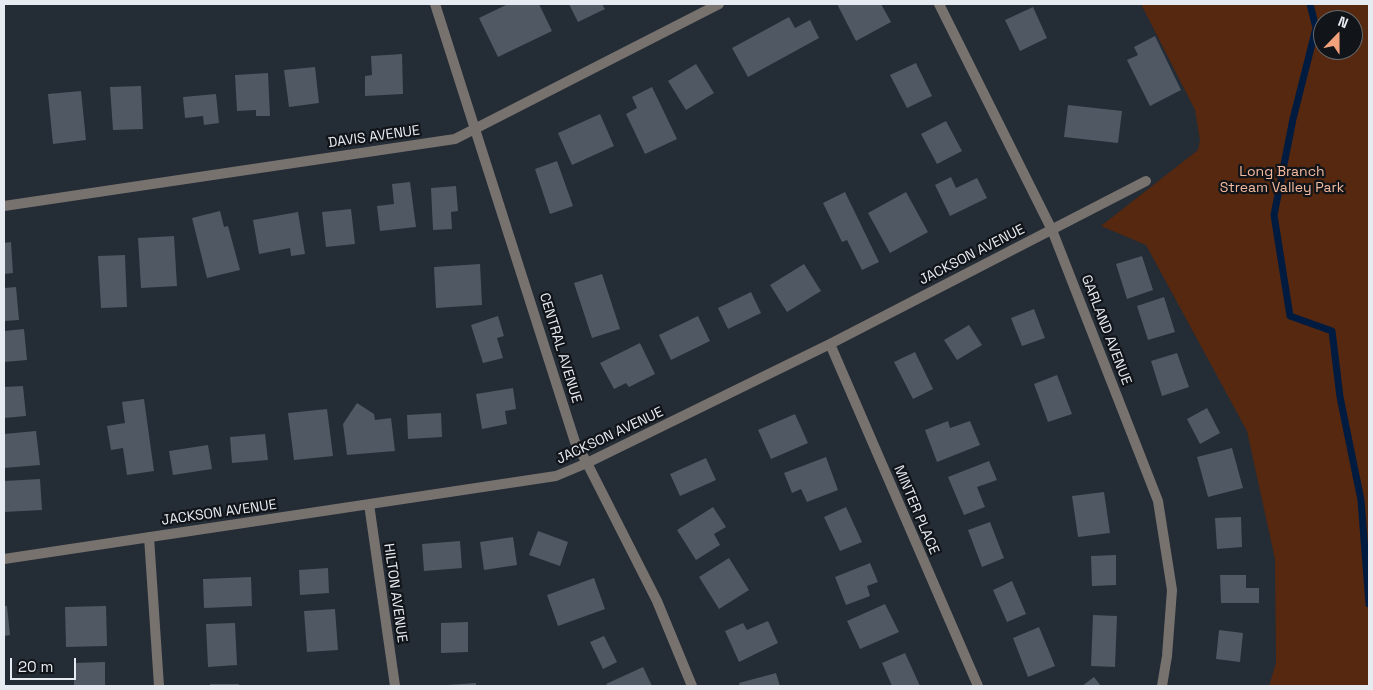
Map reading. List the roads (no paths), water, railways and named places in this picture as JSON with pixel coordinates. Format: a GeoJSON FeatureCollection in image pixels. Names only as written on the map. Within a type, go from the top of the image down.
{"type":"FeatureCollection","features":[{"type":"Feature","properties":{"kind":"street","name":"CENTRAL AVENUE"},"geometry":{"type":"LineString","coordinates":[[435,4],[575,442],[657,601],[692,686]]}},
{"type":"Feature","properties":{"kind":"street","name":"DAVIS AVENUE"},"geometry":{"type":"LineString","coordinates":[[4,206],[455,139],[720,4]]}},
{"type":"Feature","properties":{"kind":"street","name":"GARLAND AVENUE"},"geometry":{"type":"LineString","coordinates":[[939,4],[1052,230],[1158,501],[1172,590],[1167,656],[1162,686]]}},
{"type":"Feature","properties":{"kind":"street","name":"JACKSON AVENUE"},"geometry":{"type":"LineString","coordinates":[[4,559],[556,476],[587,463],[830,344],[1146,181]]}},
{"type":"Feature","properties":{"kind":"street","name":"MINTER PLACE"},"geometry":{"type":"LineString","coordinates":[[830,344],[978,686]]}},
{"type":"Feature","properties":{"kind":"street","name":"HILTON AVENUE"},"geometry":{"type":"LineString","coordinates":[[369,504],[395,686]]}},
{"type":"Feature","properties":{"kind":"street"},"geometry":{"type":"LineString","coordinates":[[149,537],[159,686]]}},
{"type":"Feature","properties":{"kind":"waterway"},"geometry":{"type":"LineString","coordinates":[[1310,4],[1316,28],[1293,119],[1274,215],[1290,316],[1332,331],[1340,397],[1361,500],[1369,604]]}},
{"type":"Feature","properties":{"kind":"park label","name":"Long Branch Stream Valley Park"},"geometry":{"type":"Point","coordinates":[1282,180]}}]}
